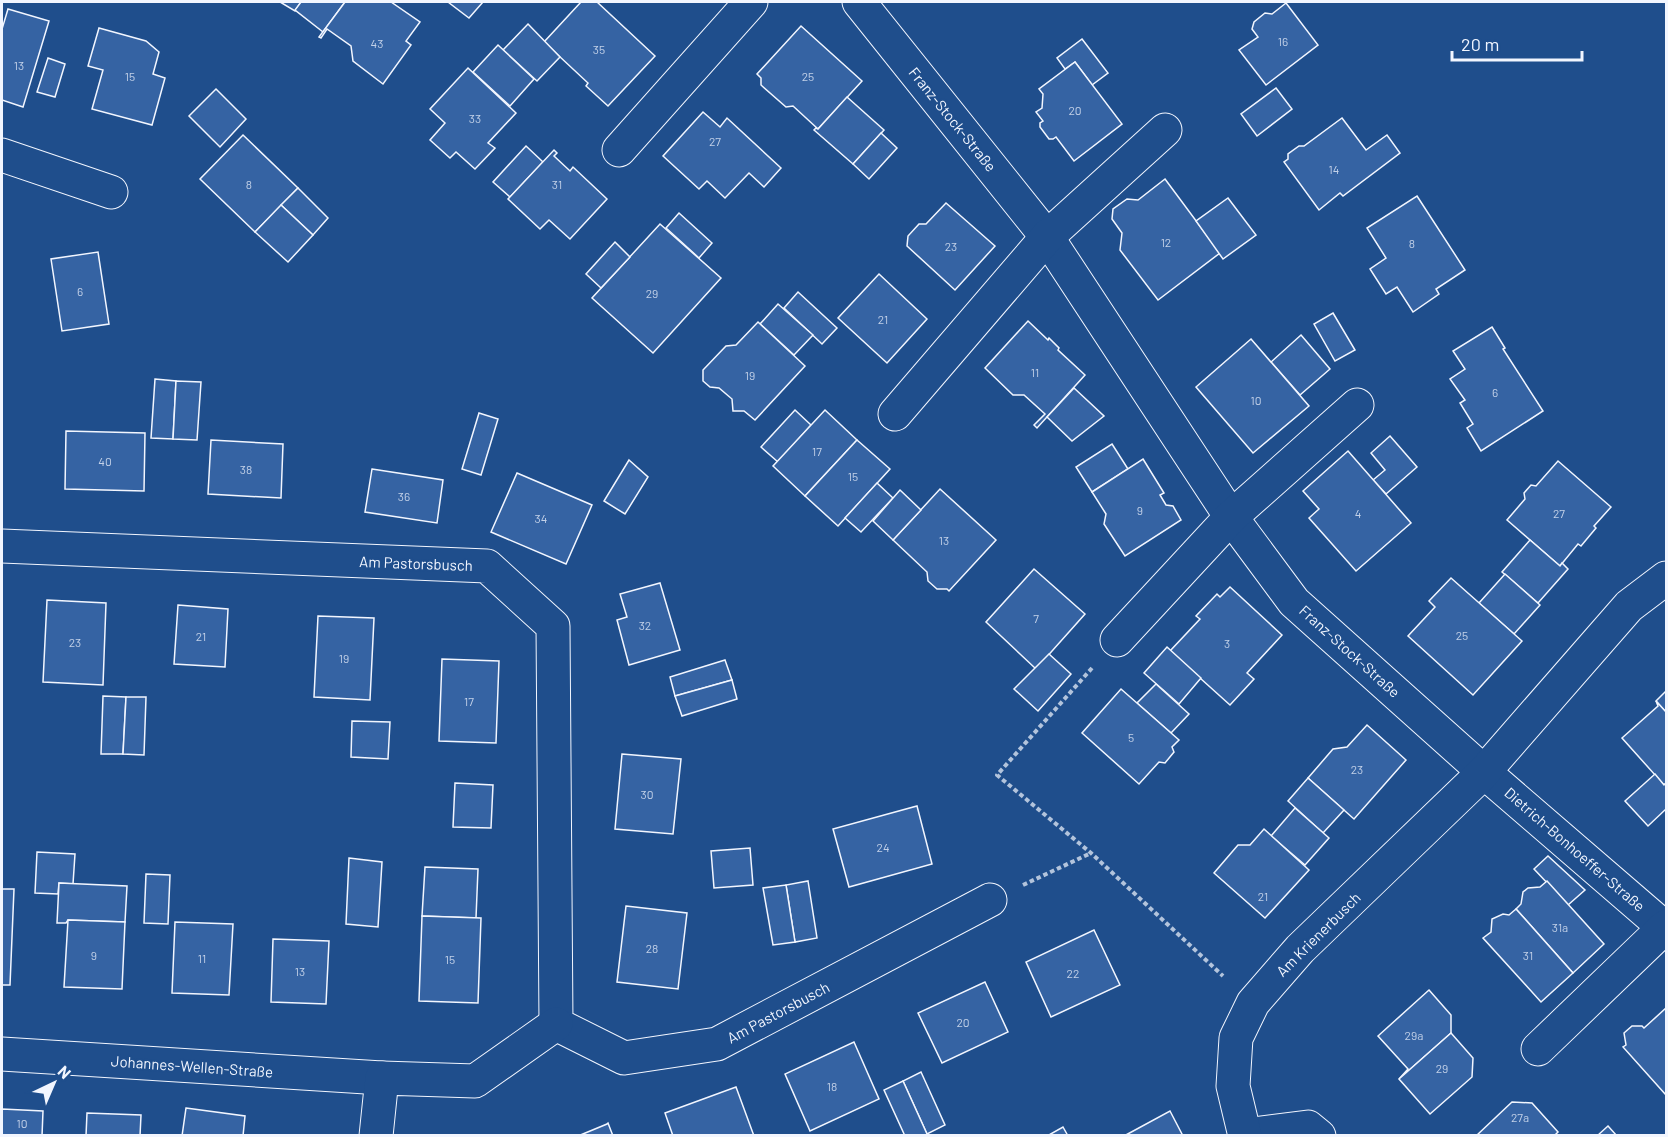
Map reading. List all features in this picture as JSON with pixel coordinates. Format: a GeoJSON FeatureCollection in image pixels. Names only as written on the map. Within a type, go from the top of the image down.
{"type":"FeatureCollection","features":[{"type":"Feature","properties":{"kind":"street"},"geometry":{"type":"LineString","coordinates":[[619,150],[751,2]]}},
{"type":"Feature","properties":{"kind":"street","name":"Franz-Stock-Straße"},"geometry":{"type":"LineString","coordinates":[[858,2],[1047,237],[1231,517],[1294,602],[1484,772]]}},
{"type":"Feature","properties":{"kind":"street"},"geometry":{"type":"LineString","coordinates":[[895,414],[1047,237],[1165,130]]}},
{"type":"Feature","properties":{"kind":"street"},"geometry":{"type":"LineString","coordinates":[[2,156],[111,192]]}},
{"type":"Feature","properties":{"kind":"street"},"geometry":{"type":"LineString","coordinates":[[1117,640],[1231,517],[1357,405]]}},
{"type":"Feature","properties":{"kind":"street","name":"Am Pastorsbusch"},"geometry":{"type":"LineString","coordinates":[[2,546],[487,566],[553,626],[556,1024],[624,1058],[717,1044],[990,900]]}},
{"type":"Feature","properties":{"kind":"street","name":"Am Krienerbusch"},"geometry":{"type":"LineString","coordinates":[[1319,1136],[1308,1127],[1245,1135],[1233,1086],[1236,1038],[1253,1003],[1300,949],[1484,772],[1629,606],[1666,578]]}},
{"type":"Feature","properties":{"kind":"street","name":"Dietrich-Bonhoeffer-Straße"},"geometry":{"type":"LineString","coordinates":[[1484,772],[1666,928],[1538,1049]]}},
{"type":"Feature","properties":{"kind":"street"},"geometry":{"type":"LineString","coordinates":[[376,1136],[382,1078],[475,1081],[556,1024]]}},
{"type":"Feature","properties":{"kind":"street","name":"Johannes-Wellen-Straße"},"geometry":{"type":"LineString","coordinates":[[2,1054],[382,1078]]}},
{"type":"Feature","properties":{"kind":"path"},"geometry":{"type":"LineString","coordinates":[[1117,640],[997,775],[1091,853],[1253,1003]]}},
{"type":"Feature","properties":{"kind":"path"},"geometry":{"type":"LineString","coordinates":[[990,900],[1091,853]]}},
{"type":"Feature","properties":{"kind":"building"},"geometry":{"type":"Polygon","coordinates":[[[280,2],[301,2],[295,11],[280,2]]]}},
{"type":"Feature","properties":{"kind":"building"},"geometry":{"type":"Polygon","coordinates":[[[301,2],[345,2],[323,32],[295,10],[301,2]]]}},
{"type":"Feature","properties":{"kind":"building"},"geometry":{"type":"Polygon","coordinates":[[[345,2],[391,2],[420,22],[406,41],[411,45],[383,84],[353,61],[351,46],[327,29],[321,38],[319,37],[345,2]]]}},
{"type":"Feature","properties":{"kind":"building"},"geometry":{"type":"Polygon","coordinates":[[[448,2],[483,2],[469,18],[448,2]]]}},
{"type":"Feature","properties":{"kind":"building"},"geometry":{"type":"Polygon","coordinates":[[[581,2],[597,2],[655,56],[608,106],[586,86],[588,83],[544,42],[581,2]]]}},
{"type":"Feature","properties":{"kind":"building"},"geometry":{"type":"Polygon","coordinates":[[[1286,3],[1318,45],[1266,85],[1239,50],[1258,37],[1252,29],[1254,22],[1265,13],[1272,14],[1286,3]]]}},
{"type":"Feature","properties":{"kind":"building"},"geometry":{"type":"Polygon","coordinates":[[[8,9],[49,21],[23,107],[2,100],[2,29],[8,9]]]}},
{"type":"Feature","properties":{"kind":"building"},"geometry":{"type":"Polygon","coordinates":[[[528,24],[560,57],[537,81],[503,50],[528,24]]]}},
{"type":"Feature","properties":{"kind":"building"},"geometry":{"type":"Polygon","coordinates":[[[801,26],[862,81],[818,129],[793,106],[786,107],[761,85],[761,78],[757,74],[801,26]]]}},
{"type":"Feature","properties":{"kind":"building"},"geometry":{"type":"Polygon","coordinates":[[[99,28],[146,41],[159,52],[153,74],[165,78],[152,125],[92,109],[103,70],[88,66],[99,28]]]}},
{"type":"Feature","properties":{"kind":"building"},"geometry":{"type":"Polygon","coordinates":[[[1082,39],[1108,73],[1092,85],[1075,62],[1065,69],[1057,58],[1082,39]]]}},
{"type":"Feature","properties":{"kind":"building"},"geometry":{"type":"Polygon","coordinates":[[[498,45],[534,79],[510,106],[473,72],[498,45]]]}},
{"type":"Feature","properties":{"kind":"building"},"geometry":{"type":"Polygon","coordinates":[[[48,58],[65,64],[55,97],[37,92],[48,58]]]}},
{"type":"Feature","properties":{"kind":"building"},"geometry":{"type":"Polygon","coordinates":[[[1075,62],[1122,124],[1074,161],[1056,137],[1049,139],[1040,127],[1043,121],[1036,112],[1042,108],[1043,94],[1039,89],[1075,62]]]}},
{"type":"Feature","properties":{"kind":"building"},"geometry":{"type":"Polygon","coordinates":[[[468,68],[516,113],[488,143],[495,148],[475,169],[456,152],[450,158],[430,140],[445,123],[430,109],[468,68]]]}},
{"type":"Feature","properties":{"kind":"building"},"geometry":{"type":"Polygon","coordinates":[[[1276,88],[1292,109],[1257,136],[1241,114],[1276,88]]]}},
{"type":"Feature","properties":{"kind":"building"},"geometry":{"type":"Polygon","coordinates":[[[216,89],[246,119],[220,147],[189,116],[216,89]]]}},
{"type":"Feature","properties":{"kind":"building"},"geometry":{"type":"Polygon","coordinates":[[[847,97],[884,130],[853,164],[814,130],[818,129],[847,97]]]}},
{"type":"Feature","properties":{"kind":"building"},"geometry":{"type":"Polygon","coordinates":[[[703,112],[720,127],[727,118],[781,168],[764,187],[749,173],[725,198],[707,181],[699,189],[663,156],[703,112]]]}},
{"type":"Feature","properties":{"kind":"building"},"geometry":{"type":"Polygon","coordinates":[[[1342,118],[1366,150],[1387,135],[1400,153],[1343,196],[1340,193],[1319,210],[1284,162],[1288,159],[1288,154],[1299,146],[1304,146],[1342,118]]]}},
{"type":"Feature","properties":{"kind":"building"},"geometry":{"type":"Polygon","coordinates":[[[881,133],[897,148],[869,179],[853,164],[881,133]]]}},
{"type":"Feature","properties":{"kind":"building"},"geometry":{"type":"Polygon","coordinates":[[[243,135],[298,188],[255,232],[200,179],[243,135]]]}},
{"type":"Feature","properties":{"kind":"building"},"geometry":{"type":"Polygon","coordinates":[[[526,146],[543,162],[510,197],[493,182],[526,146]]]}},
{"type":"Feature","properties":{"kind":"building"},"geometry":{"type":"Polygon","coordinates":[[[554,150],[557,153],[554,156],[570,171],[573,167],[607,199],[570,239],[549,220],[540,229],[508,199],[554,150]]]}},
{"type":"Feature","properties":{"kind":"building"},"geometry":{"type":"Polygon","coordinates":[[[1165,179],[1220,253],[1158,300],[1120,250],[1122,233],[1112,219],[1113,209],[1127,199],[1138,200],[1165,179]]]}},
{"type":"Feature","properties":{"kind":"building"},"geometry":{"type":"Polygon","coordinates":[[[298,188],[328,218],[313,235],[281,205],[298,188]]]}},
{"type":"Feature","properties":{"kind":"building"},"geometry":{"type":"Polygon","coordinates":[[[1417,196],[1465,270],[1436,289],[1439,294],[1413,312],[1397,287],[1386,294],[1370,269],[1386,258],[1367,228],[1417,196]]]}},
{"type":"Feature","properties":{"kind":"building"},"geometry":{"type":"Polygon","coordinates":[[[1228,198],[1256,235],[1223,259],[1196,221],[1228,198]]]}},
{"type":"Feature","properties":{"kind":"building"},"geometry":{"type":"Polygon","coordinates":[[[946,203],[995,246],[955,290],[907,246],[908,236],[919,224],[926,224],[946,203]]]}},
{"type":"Feature","properties":{"kind":"building"},"geometry":{"type":"Polygon","coordinates":[[[281,205],[313,235],[288,262],[255,232],[281,205]]]}},
{"type":"Feature","properties":{"kind":"building"},"geometry":{"type":"Polygon","coordinates":[[[679,213],[712,243],[699,258],[666,228],[679,213]]]}},
{"type":"Feature","properties":{"kind":"building"},"geometry":{"type":"Polygon","coordinates":[[[660,224],[721,278],[653,353],[592,298],[660,224]]]}},
{"type":"Feature","properties":{"kind":"building"},"geometry":{"type":"Polygon","coordinates":[[[615,242],[630,257],[601,288],[586,274],[615,242]]]}},
{"type":"Feature","properties":{"kind":"building"},"geometry":{"type":"Polygon","coordinates":[[[98,252],[109,324],[62,331],[51,259],[98,252]]]}},
{"type":"Feature","properties":{"kind":"building"},"geometry":{"type":"Polygon","coordinates":[[[879,274],[927,319],[887,363],[838,318],[879,274]]]}},
{"type":"Feature","properties":{"kind":"building"},"geometry":{"type":"Polygon","coordinates":[[[798,292],[837,328],[822,344],[784,308],[798,292]]]}},
{"type":"Feature","properties":{"kind":"building"},"geometry":{"type":"Polygon","coordinates":[[[778,304],[813,335],[794,355],[760,324],[778,304]]]}},
{"type":"Feature","properties":{"kind":"building"},"geometry":{"type":"Polygon","coordinates":[[[1333,313],[1355,350],[1335,361],[1314,324],[1333,313]]]}},
{"type":"Feature","properties":{"kind":"building"},"geometry":{"type":"Polygon","coordinates":[[[1028,321],[1048,340],[1049,338],[1059,348],[1058,350],[1085,375],[1037,428],[1034,425],[1045,414],[1024,395],[1013,395],[985,368],[1028,321]]]}},
{"type":"Feature","properties":{"kind":"building"},"geometry":{"type":"Polygon","coordinates":[[[758,322],[805,366],[755,420],[744,411],[733,411],[732,399],[719,388],[710,387],[703,381],[703,370],[726,346],[736,345],[758,322]]]}},
{"type":"Feature","properties":{"kind":"building"},"geometry":{"type":"Polygon","coordinates":[[[1492,327],[1505,348],[1503,349],[1543,411],[1481,451],[1467,428],[1473,424],[1460,403],[1465,400],[1450,379],[1465,369],[1453,351],[1492,327]]]}},
{"type":"Feature","properties":{"kind":"building"},"geometry":{"type":"Polygon","coordinates":[[[1301,335],[1330,369],[1300,395],[1271,362],[1301,335]]]}},
{"type":"Feature","properties":{"kind":"building"},"geometry":{"type":"Polygon","coordinates":[[[1251,339],[1309,406],[1253,453],[1196,387],[1251,339]]]}},
{"type":"Feature","properties":{"kind":"building"},"geometry":{"type":"Polygon","coordinates":[[[155,379],[176,381],[173,439],[151,438],[155,379]]]}},
{"type":"Feature","properties":{"kind":"building"},"geometry":{"type":"Polygon","coordinates":[[[176,381],[201,382],[197,440],[173,439],[176,381]]]}},
{"type":"Feature","properties":{"kind":"building"},"geometry":{"type":"Polygon","coordinates":[[[1074,388],[1104,416],[1072,441],[1047,417],[1074,388]]]}},
{"type":"Feature","properties":{"kind":"building"},"geometry":{"type":"Polygon","coordinates":[[[795,410],[811,425],[778,462],[761,447],[795,410]]]}},
{"type":"Feature","properties":{"kind":"building"},"geometry":{"type":"Polygon","coordinates":[[[825,410],[857,440],[805,496],[773,466],[825,410]]]}},
{"type":"Feature","properties":{"kind":"building"},"geometry":{"type":"Polygon","coordinates":[[[479,413],[498,419],[481,475],[462,469],[479,413]]]}},
{"type":"Feature","properties":{"kind":"building"},"geometry":{"type":"Polygon","coordinates":[[[66,431],[145,433],[144,491],[65,489],[66,431]]]}},
{"type":"Feature","properties":{"kind":"building"},"geometry":{"type":"Polygon","coordinates":[[[1390,436],[1417,467],[1386,494],[1373,480],[1385,470],[1371,453],[1390,436]]]}},
{"type":"Feature","properties":{"kind":"building"},"geometry":{"type":"Polygon","coordinates":[[[211,440],[283,444],[281,498],[208,494],[211,440]]]}},
{"type":"Feature","properties":{"kind":"building"},"geometry":{"type":"Polygon","coordinates":[[[857,440],[890,469],[838,526],[805,496],[857,440]]]}},
{"type":"Feature","properties":{"kind":"building"},"geometry":{"type":"Polygon","coordinates":[[[1112,444],[1128,469],[1092,492],[1076,467],[1112,444]]]}},
{"type":"Feature","properties":{"kind":"building"},"geometry":{"type":"Polygon","coordinates":[[[1348,451],[1411,523],[1356,571],[1309,518],[1319,509],[1303,491],[1348,451]]]}},
{"type":"Feature","properties":{"kind":"building"},"geometry":{"type":"Polygon","coordinates":[[[1143,459],[1164,493],[1160,495],[1166,505],[1173,506],[1181,520],[1125,556],[1104,524],[1106,514],[1092,492],[1143,459]]]}},
{"type":"Feature","properties":{"kind":"building"},"geometry":{"type":"Polygon","coordinates":[[[629,460],[648,477],[625,514],[604,501],[629,460]]]}},
{"type":"Feature","properties":{"kind":"building"},"geometry":{"type":"Polygon","coordinates":[[[1558,461],[1611,507],[1594,526],[1596,528],[1581,546],[1578,544],[1560,566],[1507,520],[1525,499],[1524,493],[1531,485],[1536,486],[1558,461]]]}},
{"type":"Feature","properties":{"kind":"building"},"geometry":{"type":"Polygon","coordinates":[[[372,469],[443,480],[437,523],[365,512],[372,469]]]}},
{"type":"Feature","properties":{"kind":"building"},"geometry":{"type":"Polygon","coordinates":[[[517,473],[592,505],[566,564],[491,532],[517,473]]]}},
{"type":"Feature","properties":{"kind":"building"},"geometry":{"type":"Polygon","coordinates":[[[877,483],[893,498],[861,532],[845,518],[877,483]]]}},
{"type":"Feature","properties":{"kind":"building"},"geometry":{"type":"Polygon","coordinates":[[[940,489],[996,540],[949,591],[937,589],[928,581],[927,572],[893,540],[940,489]]]}},
{"type":"Feature","properties":{"kind":"building"},"geometry":{"type":"Polygon","coordinates":[[[900,490],[921,510],[893,540],[873,521],[900,490]]]}},
{"type":"Feature","properties":{"kind":"building"},"geometry":{"type":"Polygon","coordinates":[[[1530,540],[1560,566],[1562,563],[1568,569],[1538,603],[1502,572],[1530,540]]]}},
{"type":"Feature","properties":{"kind":"building"},"geometry":{"type":"Polygon","coordinates":[[[1034,569],[1085,614],[1036,669],[986,622],[1034,569]]]}},
{"type":"Feature","properties":{"kind":"building"},"geometry":{"type":"Polygon","coordinates":[[[1505,574],[1540,605],[1514,634],[1479,603],[1505,574]]]}},
{"type":"Feature","properties":{"kind":"building"},"geometry":{"type":"Polygon","coordinates":[[[1451,578],[1522,641],[1473,695],[1408,636],[1435,607],[1429,601],[1451,578]]]}},
{"type":"Feature","properties":{"kind":"building"},"geometry":{"type":"Polygon","coordinates":[[[660,583],[680,650],[629,665],[617,620],[627,617],[620,594],[660,583]]]}},
{"type":"Feature","properties":{"kind":"building"},"geometry":{"type":"Polygon","coordinates":[[[1230,587],[1282,635],[1247,673],[1254,679],[1230,705],[1170,651],[1200,619],[1196,616],[1217,594],[1220,597],[1230,587]]]}},
{"type":"Feature","properties":{"kind":"building"},"geometry":{"type":"Polygon","coordinates":[[[47,600],[106,603],[103,685],[43,682],[47,600]]]}},
{"type":"Feature","properties":{"kind":"building"},"geometry":{"type":"Polygon","coordinates":[[[178,605],[228,609],[225,667],[174,664],[178,605]]]}},
{"type":"Feature","properties":{"kind":"building"},"geometry":{"type":"Polygon","coordinates":[[[318,616],[374,618],[370,700],[314,697],[318,616]]]}},
{"type":"Feature","properties":{"kind":"building"},"geometry":{"type":"Polygon","coordinates":[[[1167,647],[1201,678],[1179,704],[1144,673],[1167,647]]]}},
{"type":"Feature","properties":{"kind":"building"},"geometry":{"type":"Polygon","coordinates":[[[1049,654],[1071,674],[1038,711],[1014,689],[1049,654]]]}},
{"type":"Feature","properties":{"kind":"building"},"geometry":{"type":"Polygon","coordinates":[[[442,659],[499,661],[496,743],[439,741],[442,659]]]}},
{"type":"Feature","properties":{"kind":"building"},"geometry":{"type":"Polygon","coordinates":[[[725,660],[732,680],[675,696],[670,677],[725,660]]]}},
{"type":"Feature","properties":{"kind":"building"},"geometry":{"type":"Polygon","coordinates":[[[732,680],[737,699],[682,716],[675,696],[732,680]]]}},
{"type":"Feature","properties":{"kind":"building"},"geometry":{"type":"Polygon","coordinates":[[[1156,684],[1189,714],[1171,733],[1137,703],[1156,684]]]}},
{"type":"Feature","properties":{"kind":"building"},"geometry":{"type":"Polygon","coordinates":[[[1121,689],[1179,740],[1172,747],[1174,752],[1165,763],[1159,762],[1139,784],[1082,733],[1121,689]]]}},
{"type":"Feature","properties":{"kind":"building"},"geometry":{"type":"Polygon","coordinates":[[[1666,691],[1666,712],[1656,701],[1666,691]]]}},
{"type":"Feature","properties":{"kind":"building"},"geometry":{"type":"Polygon","coordinates":[[[103,696],[126,697],[123,754],[101,754],[103,696]]]}},
{"type":"Feature","properties":{"kind":"building"},"geometry":{"type":"Polygon","coordinates":[[[126,697],[146,697],[144,755],[123,754],[126,697]]]}},
{"type":"Feature","properties":{"kind":"building"},"geometry":{"type":"Polygon","coordinates":[[[1656,701],[1666,712],[1666,783],[1664,785],[1622,738],[1658,706],[1656,701]]]}},
{"type":"Feature","properties":{"kind":"building"},"geometry":{"type":"Polygon","coordinates":[[[352,721],[390,722],[388,759],[351,757],[352,721]]]}},
{"type":"Feature","properties":{"kind":"building"},"geometry":{"type":"Polygon","coordinates":[[[1367,725],[1406,760],[1354,819],[1308,778],[1333,749],[1347,747],[1367,725]]]}},
{"type":"Feature","properties":{"kind":"building"},"geometry":{"type":"Polygon","coordinates":[[[622,754],[681,759],[673,834],[615,829],[622,754]]]}},
{"type":"Feature","properties":{"kind":"building"},"geometry":{"type":"Polygon","coordinates":[[[1655,774],[1664,785],[1666,783],[1666,809],[1648,826],[1625,801],[1655,774]]]}},
{"type":"Feature","properties":{"kind":"building"},"geometry":{"type":"Polygon","coordinates":[[[1308,778],[1344,810],[1323,833],[1288,801],[1308,778]]]}},
{"type":"Feature","properties":{"kind":"building"},"geometry":{"type":"Polygon","coordinates":[[[455,783],[493,785],[491,828],[453,827],[455,783]]]}},
{"type":"Feature","properties":{"kind":"building"},"geometry":{"type":"Polygon","coordinates":[[[917,806],[932,864],[849,887],[833,829],[917,806]]]}},
{"type":"Feature","properties":{"kind":"building"},"geometry":{"type":"Polygon","coordinates":[[[1295,808],[1329,838],[1305,865],[1271,836],[1295,808]]]}},
{"type":"Feature","properties":{"kind":"building"},"geometry":{"type":"Polygon","coordinates":[[[1264,829],[1309,870],[1265,918],[1214,873],[1238,845],[1250,845],[1264,829]]]}},
{"type":"Feature","properties":{"kind":"building"},"geometry":{"type":"Polygon","coordinates":[[[750,848],[753,885],[714,888],[711,851],[750,848]]]}},
{"type":"Feature","properties":{"kind":"building"},"geometry":{"type":"Polygon","coordinates":[[[37,852],[75,854],[73,884],[59,883],[58,894],[35,893],[37,852]]]}},
{"type":"Feature","properties":{"kind":"building"},"geometry":{"type":"Polygon","coordinates":[[[1548,856],[1585,890],[1568,905],[1534,869],[1548,856]]]}},
{"type":"Feature","properties":{"kind":"building"},"geometry":{"type":"Polygon","coordinates":[[[349,858],[382,862],[378,927],[346,924],[349,858]]]}},
{"type":"Feature","properties":{"kind":"building"},"geometry":{"type":"Polygon","coordinates":[[[425,867],[478,869],[476,918],[422,916],[425,867]]]}},
{"type":"Feature","properties":{"kind":"building"},"geometry":{"type":"Polygon","coordinates":[[[146,874],[170,875],[168,924],[144,923],[146,874]]]}},
{"type":"Feature","properties":{"kind":"building"},"geometry":{"type":"Polygon","coordinates":[[[808,881],[817,938],[795,942],[786,885],[808,881]]]}},
{"type":"Feature","properties":{"kind":"building"},"geometry":{"type":"Polygon","coordinates":[[[1547,881],[1604,944],[1573,973],[1516,909],[1521,904],[1523,892],[1528,888],[1540,887],[1547,881]]]}},
{"type":"Feature","properties":{"kind":"building"},"geometry":{"type":"Polygon","coordinates":[[[59,883],[127,886],[125,922],[68,920],[66,923],[57,923],[59,883]]]}},
{"type":"Feature","properties":{"kind":"building"},"geometry":{"type":"Polygon","coordinates":[[[786,885],[795,942],[773,945],[763,888],[786,885]]]}},
{"type":"Feature","properties":{"kind":"building"},"geometry":{"type":"Polygon","coordinates":[[[2,889],[14,889],[10,985],[2,985],[2,889]]]}},
{"type":"Feature","properties":{"kind":"building"},"geometry":{"type":"Polygon","coordinates":[[[626,906],[687,913],[678,989],[617,982],[626,906]]]}},
{"type":"Feature","properties":{"kind":"building"},"geometry":{"type":"Polygon","coordinates":[[[1516,909],[1573,973],[1541,1002],[1483,938],[1491,932],[1492,919],[1503,914],[1509,915],[1516,909]]]}},
{"type":"Feature","properties":{"kind":"building"},"geometry":{"type":"Polygon","coordinates":[[[422,916],[481,918],[478,1003],[419,1001],[422,916]]]}},
{"type":"Feature","properties":{"kind":"building"},"geometry":{"type":"Polygon","coordinates":[[[68,920],[125,922],[122,989],[64,987],[68,920]]]}},
{"type":"Feature","properties":{"kind":"building"},"geometry":{"type":"Polygon","coordinates":[[[175,922],[233,924],[229,995],[172,993],[175,922]]]}},
{"type":"Feature","properties":{"kind":"building"},"geometry":{"type":"Polygon","coordinates":[[[1094,930],[1120,985],[1051,1017],[1026,962],[1094,930]]]}},
{"type":"Feature","properties":{"kind":"building"},"geometry":{"type":"Polygon","coordinates":[[[273,939],[329,941],[326,1004],[271,1002],[273,939]]]}},
{"type":"Feature","properties":{"kind":"building"},"geometry":{"type":"Polygon","coordinates":[[[985,982],[1008,1032],[942,1063],[918,1013],[985,982]]]}},
{"type":"Feature","properties":{"kind":"building"},"geometry":{"type":"Polygon","coordinates":[[[1429,990],[1451,1015],[1451,1033],[1399,1079],[1408,1069],[1378,1036],[1429,990]]]}},
{"type":"Feature","properties":{"kind":"building"},"geometry":{"type":"Polygon","coordinates":[[[1666,1008],[1666,1095],[1623,1047],[1626,1045],[1624,1033],[1632,1026],[1644,1028],[1666,1008]]]}},
{"type":"Feature","properties":{"kind":"building"},"geometry":{"type":"Polygon","coordinates":[[[1451,1033],[1473,1058],[1472,1077],[1430,1114],[1399,1079],[1451,1033]]]}},
{"type":"Feature","properties":{"kind":"building"},"geometry":{"type":"Polygon","coordinates":[[[854,1042],[879,1099],[810,1131],[785,1074],[854,1042]]]}},
{"type":"Feature","properties":{"kind":"building"},"geometry":{"type":"Polygon","coordinates":[[[921,1072],[945,1125],[927,1134],[903,1081],[921,1072]]]}},
{"type":"Feature","properties":{"kind":"building"},"geometry":{"type":"Polygon","coordinates":[[[903,1081],[927,1134],[924,1136],[905,1136],[884,1090],[903,1081]]]}},
{"type":"Feature","properties":{"kind":"building"},"geometry":{"type":"Polygon","coordinates":[[[736,1087],[754,1136],[673,1136],[665,1113],[736,1087]]]}},
{"type":"Feature","properties":{"kind":"building"},"geometry":{"type":"Polygon","coordinates":[[[1512,1102],[1532,1103],[1558,1132],[1554,1136],[1476,1136],[1512,1102]]]}},
{"type":"Feature","properties":{"kind":"building"},"geometry":{"type":"Polygon","coordinates":[[[186,1108],[245,1116],[243,1136],[182,1136],[186,1108]]]}},
{"type":"Feature","properties":{"kind":"building"},"geometry":{"type":"Polygon","coordinates":[[[2,1109],[43,1111],[42,1136],[2,1136],[2,1109]]]}},
{"type":"Feature","properties":{"kind":"building"},"geometry":{"type":"Polygon","coordinates":[[[1170,1111],[1183,1136],[1124,1136],[1170,1111]]]}},
{"type":"Feature","properties":{"kind":"building"},"geometry":{"type":"Polygon","coordinates":[[[87,1113],[141,1115],[140,1136],[86,1136],[87,1113]]]}},
{"type":"Feature","properties":{"kind":"building"},"geometry":{"type":"Polygon","coordinates":[[[607,1124],[613,1136],[578,1136],[607,1124]]]}},
{"type":"Feature","properties":{"kind":"building"},"geometry":{"type":"Polygon","coordinates":[[[1608,1126],[1617,1136],[1597,1136],[1608,1126]]]}},
{"type":"Feature","properties":{"kind":"building"},"geometry":{"type":"Polygon","coordinates":[[[1063,1127],[1068,1136],[1047,1136],[1063,1127]]]}}]}
